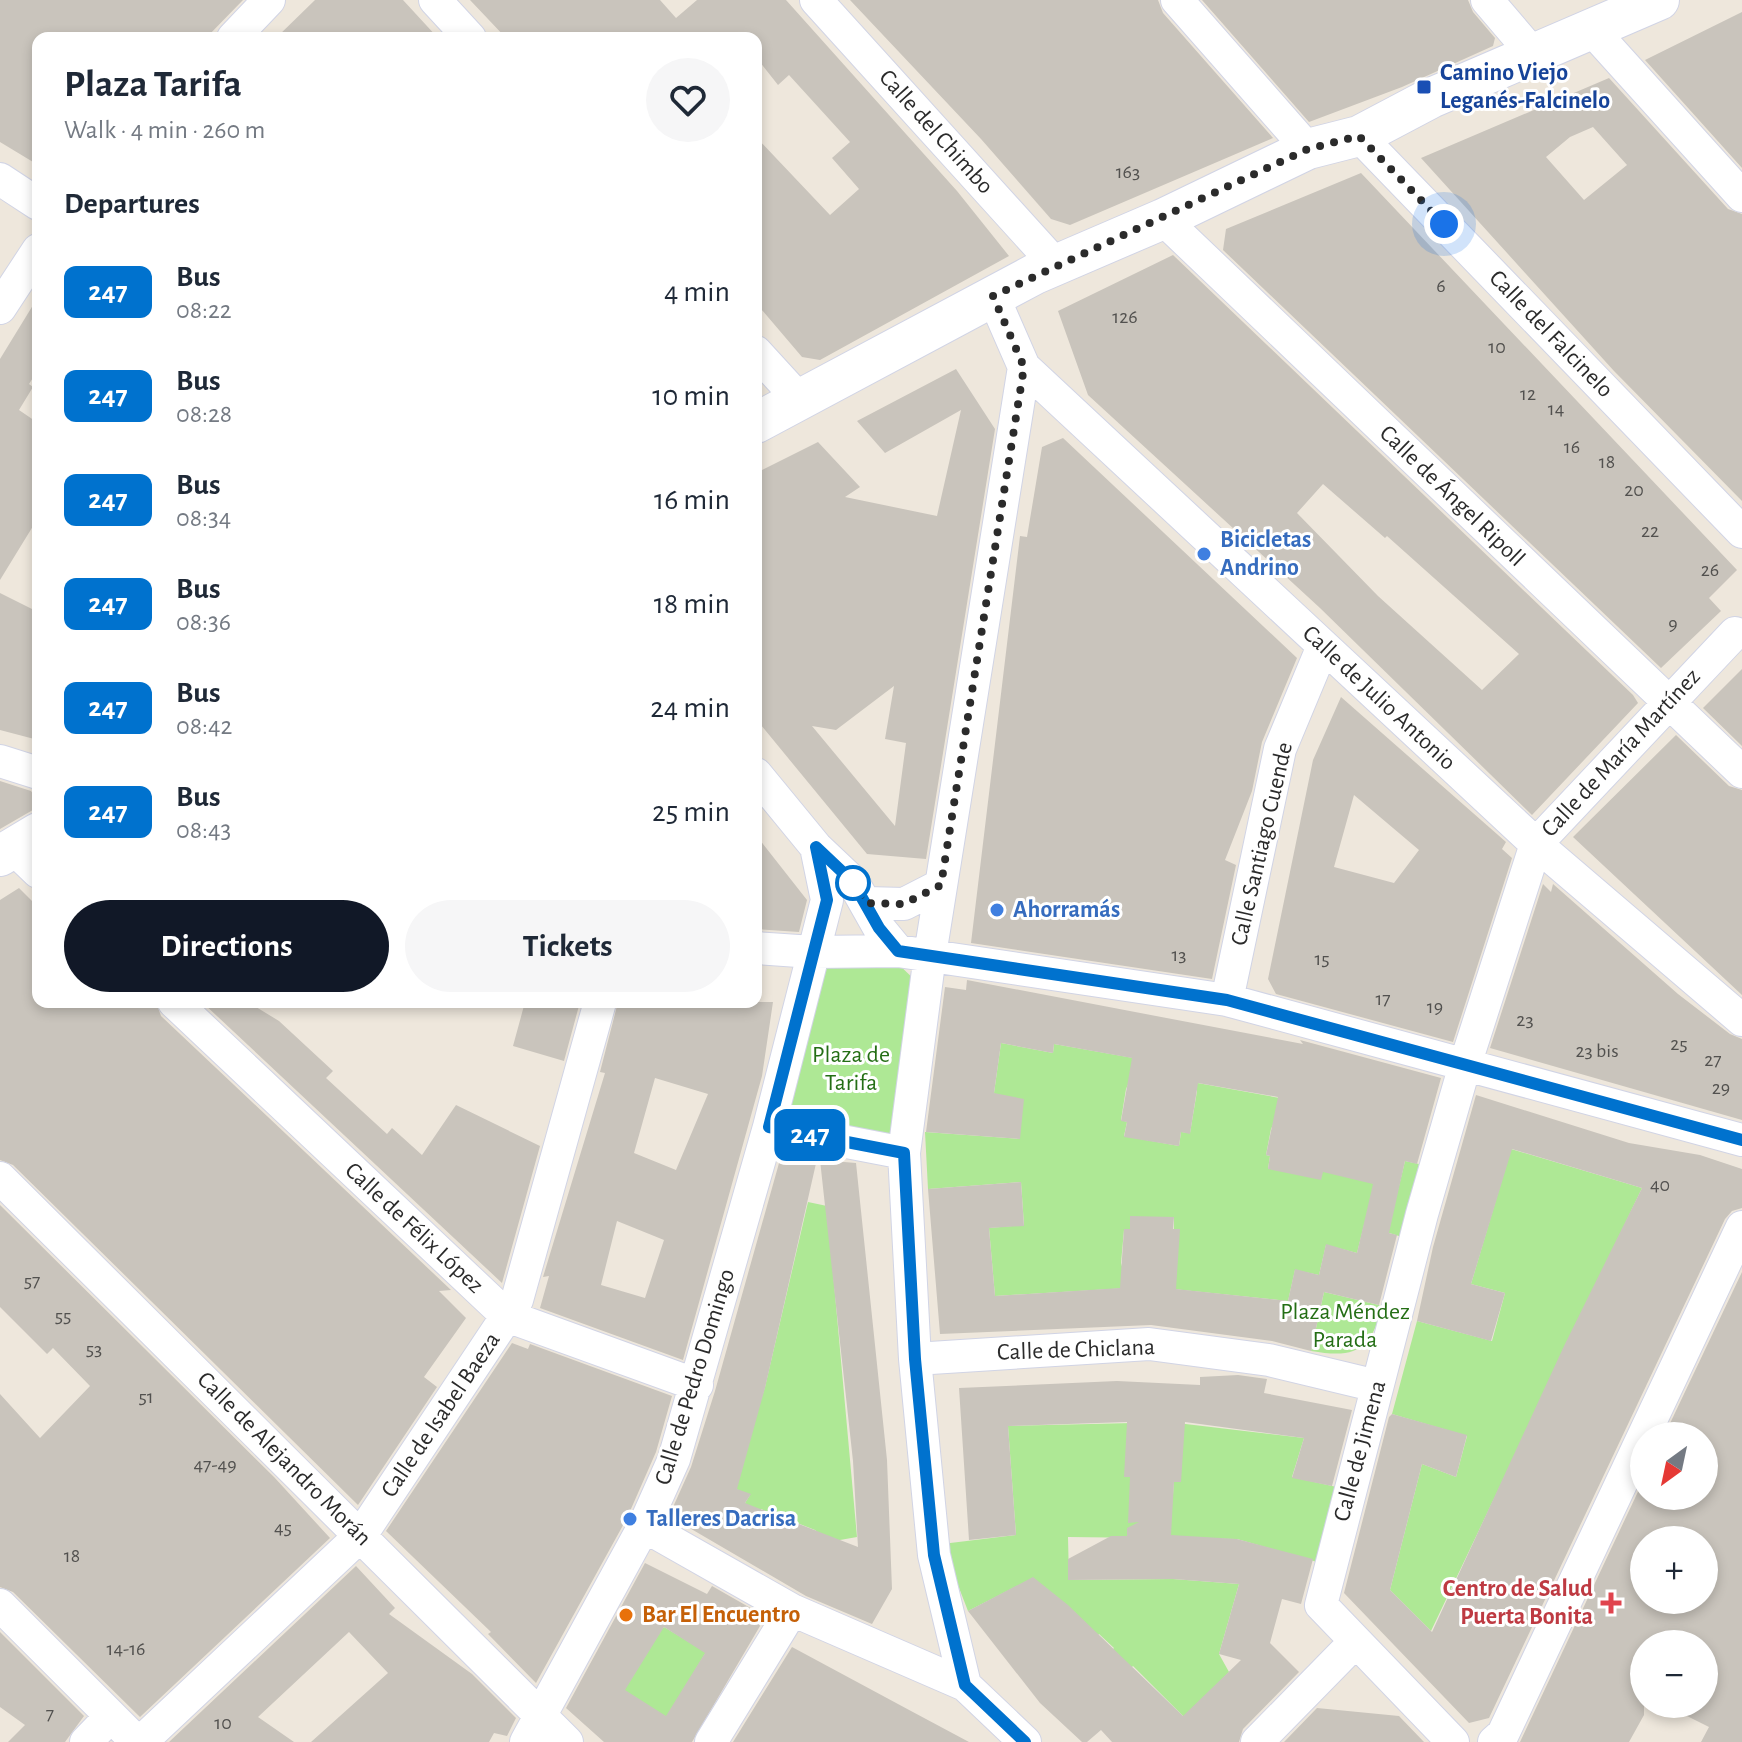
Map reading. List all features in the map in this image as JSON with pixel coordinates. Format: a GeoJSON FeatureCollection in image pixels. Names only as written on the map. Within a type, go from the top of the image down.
{"type":"FeatureCollection","features":[{"type":"Feature","properties":{"kind":"street"},"geometry":{"type":"LineString","coordinates":[[239,32],[269,0]]}},
{"type":"Feature","properties":{"kind":"street"},"geometry":{"type":"LineString","coordinates":[[435,0],[464,32]]}},
{"type":"Feature","properties":{"kind":"street","name":"Calle del Chimbo"},"geometry":{"type":"LineString","coordinates":[[816,0],[1056,265]]}},
{"type":"Feature","properties":{"kind":"street"},"geometry":{"type":"LineString","coordinates":[[1177,0],[1308,149]]}},
{"type":"Feature","properties":{"kind":"street"},"geometry":{"type":"LineString","coordinates":[[1487,0],[1533,54]]}},
{"type":"Feature","properties":{"kind":"street"},"geometry":{"type":"LineString","coordinates":[[762,420],[1056,265],[1163,219],[1308,149],[1359,136],[1431,98],[1593,31],[1659,0]]}},
{"type":"Feature","properties":{"kind":"street"},"geometry":{"type":"LineString","coordinates":[[1593,31],[1742,196]]}},
{"type":"Feature","properties":{"kind":"street","name":"Calle del Falcinelo"},"geometry":{"type":"LineString","coordinates":[[1359,136],[1742,532]]}},
{"type":"Feature","properties":{"kind":"street"},"geometry":{"type":"LineString","coordinates":[[0,179],[32,200]]}},
{"type":"Feature","properties":{"kind":"street","name":"Calle de Ángel Ripoll"},"geometry":{"type":"LineString","coordinates":[[1163,219],[1742,772]]}},
{"type":"Feature","properties":{"kind":"street"},"geometry":{"type":"LineString","coordinates":[[0,308],[32,259]]}},
{"type":"Feature","properties":{"kind":"street"},"geometry":{"type":"LineString","coordinates":[[965,1685],[934,1555],[915,1359],[904,1153],[930,955],[1024,367],[993,296]]}},
{"type":"Feature","properties":{"kind":"street"},"geometry":{"type":"LineString","coordinates":[[762,359],[799,399]]}},
{"type":"Feature","properties":{"kind":"street","name":"Calle de Julio Antonio"},"geometry":{"type":"LineString","coordinates":[[1024,367],[1536,844],[1742,1020]]}},
{"type":"Feature","properties":{"kind":"street","name":"Calle de María Martínez"},"geometry":{"type":"LineString","coordinates":[[1465,1065],[1536,844],[1735,633]]}},
{"type":"Feature","properties":{"kind":"street","name":"Calle Santiago Cuende"},"geometry":{"type":"LineString","coordinates":[[1227,1000],[1280,749],[1323,646]]}},
{"type":"Feature","properties":{"kind":"street"},"geometry":{"type":"LineString","coordinates":[[0,761],[32,771]]}},
{"type":"Feature","properties":{"kind":"street"},"geometry":{"type":"LineString","coordinates":[[762,781],[816,847],[853,882],[898,951]]}},
{"type":"Feature","properties":{"kind":"street"},"geometry":{"type":"LineString","coordinates":[[816,847],[827,900],[769,1127],[904,1153]]}},
{"type":"Feature","properties":{"kind":"street"},"geometry":{"type":"LineString","coordinates":[[866,903],[904,904],[941,885]]}},
{"type":"Feature","properties":{"kind":"street"},"geometry":{"type":"LineString","coordinates":[[762,948],[813,952],[898,951],[1227,1000],[1742,1140]]}},
{"type":"Feature","properties":{"kind":"street","name":"Calle de Félix López"},"geometry":{"type":"LineString","coordinates":[[180,1008],[507,1316],[697,1385]]}},
{"type":"Feature","properties":{"kind":"street","name":"Calle de Isabel Baeza"},"geometry":{"type":"LineString","coordinates":[[139,1742],[361,1535],[507,1316],[517,1300],[598,1008]]}},
{"type":"Feature","properties":{"kind":"street","name":"Calle de Jimena"},"geometry":{"type":"LineString","coordinates":[[1355,1642],[1321,1605],[1465,1065]]}},
{"type":"Feature","properties":{"kind":"street","name":"Calle de Pedro Domingo"},"geometry":{"type":"LineString","coordinates":[[533,1729],[644,1526],[674,1459],[769,1127]]}},
{"type":"Feature","properties":{"kind":"street","name":"Calle de Alejandro Morán"},"geometry":{"type":"LineString","coordinates":[[0,1178],[361,1535],[533,1729],[567,1742]]}},
{"type":"Feature","properties":{"kind":"street"},"geometry":{"type":"LineString","coordinates":[[1494,1742],[1503,1734],[1742,1227]]}},
{"type":"Feature","properties":{"kind":"street","name":"Calle de Chiclana"},"geometry":{"type":"LineString","coordinates":[[915,1359],[1149,1344],[1269,1360],[1377,1386]]}},
{"type":"Feature","properties":{"kind":"street"},"geometry":{"type":"LineString","coordinates":[[644,1526],[792,1610],[965,1685],[1025,1742]]}},
{"type":"Feature","properties":{"kind":"street"},"geometry":{"type":"LineString","coordinates":[[0,1605],[139,1742]]}},
{"type":"Feature","properties":{"kind":"street"},"geometry":{"type":"LineString","coordinates":[[711,1742],[792,1610]]}},
{"type":"Feature","properties":{"kind":"street"},"geometry":{"type":"LineString","coordinates":[[1257,1742],[1355,1642],[1453,1742]]}},
{"type":"Feature","properties":{"kind":"street"},"geometry":{"type":"LineString","coordinates":[[86,1742],[111,1716]]}},
{"type":"Feature","properties":{"kind":"green space","name":"Plaza de Tarifa"},"geometry":{"type":"Polygon","coordinates":[[[820,960],[895,961],[917,982],[900,1139],[779,1123],[820,960]]]}},
{"type":"Feature","properties":{"kind":"green space"},"geometry":{"type":"Polygon","coordinates":[[[1001,1043],[1053,1053],[1054,1044],[1139,1059],[1126,1089],[1121,1120],[1127,1122],[1124,1136],[1179,1146],[1181,1132],[1190,1133],[1197,1091],[1192,1082],[1285,1099],[1271,1129],[1266,1155],[1270,1156],[1268,1169],[1324,1168],[1398,1190],[1405,1161],[1419,1164],[1402,1237],[1364,1225],[1357,1253],[1326,1245],[1319,1275],[1295,1270],[1288,1301],[1173,1289],[1174,1217],[1130,1217],[1130,1229],[1124,1230],[1121,1263],[1128,1288],[995,1296],[989,1228],[1024,1225],[1021,1182],[928,1189],[925,1132],[1020,1139],[994,1093],[1001,1043]]]}},
{"type":"Feature","properties":{"kind":"green space"},"geometry":{"type":"Polygon","coordinates":[[[1511,1149],[1642,1188],[1431,1631],[1390,1590],[1422,1464],[1456,1477],[1467,1436],[1392,1414],[1417,1321],[1492,1341],[1505,1293],[1471,1284],[1511,1149]]]}},
{"type":"Feature","properties":{"kind":"green space"},"geometry":{"type":"Polygon","coordinates":[[[808,1202],[827,1206],[857,1537],[840,1540],[836,1548],[815,1530],[787,1519],[777,1535],[772,1514],[761,1509],[754,1520],[740,1511],[750,1495],[733,1488],[765,1387],[808,1202]]]}},
{"type":"Feature","properties":{"kind":"green space","name":"Plaza Méndez Parada"},"geometry":{"type":"Polygon","coordinates":[[[1324,1292],[1383,1306],[1373,1333],[1359,1348],[1340,1354],[1311,1351],[1324,1292]]]}},
{"type":"Feature","properties":{"kind":"green space"},"geometry":{"type":"Polygon","coordinates":[[[1133,1423],[1130,1494],[1173,1495],[1177,1423],[1304,1438],[1292,1477],[1350,1490],[1331,1566],[1237,1539],[1068,1537],[1069,1580],[1173,1579],[1239,1584],[1219,1654],[1229,1672],[1185,1718],[1133,1666],[1110,1689],[1092,1671],[1114,1648],[1099,1634],[1074,1660],[1033,1578],[968,1611],[942,1544],[1016,1535],[1008,1426],[1133,1423]]]}},
{"type":"Feature","properties":{"kind":"green space"},"geometry":{"type":"Polygon","coordinates":[[[664,1627],[706,1652],[663,1724],[612,1682],[664,1627]]]}},
{"type":"Feature","properties":{"kind":"building"},"geometry":{"type":"Polygon","coordinates":[[[0,0],[243,0],[212,32],[32,32],[32,161],[0,142],[0,0]]]}},
{"type":"Feature","properties":{"kind":"building"},"geometry":{"type":"Polygon","coordinates":[[[315,0],[403,0],[432,32],[282,32],[315,0]]]}},
{"type":"Feature","properties":{"kind":"building"},"geometry":{"type":"Polygon","coordinates":[[[470,0],[660,0],[676,18],[697,0],[786,0],[957,191],[1009,256],[820,360],[802,357],[762,310],[762,143],[830,215],[859,189],[832,158],[850,142],[789,75],[778,85],[762,65],[762,32],[500,32],[470,0]]]}},
{"type":"Feature","properties":{"kind":"building"},"geometry":{"type":"Polygon","coordinates":[[[850,0],[1158,0],[1163,13],[1273,138],[1070,225],[1051,219],[981,139],[850,0]]]}},
{"type":"Feature","properties":{"kind":"building"},"geometry":{"type":"Polygon","coordinates":[[[1202,0],[1468,0],[1473,12],[1495,38],[1493,46],[1402,87],[1309,122],[1202,0]]]}},
{"type":"Feature","properties":{"kind":"building"},"geometry":{"type":"Polygon","coordinates":[[[1742,12],[1742,168],[1645,60],[1742,12]]]}},
{"type":"Feature","properties":{"kind":"building"},"geometry":{"type":"Polygon","coordinates":[[[1609,78],[1728,209],[1742,214],[1742,501],[1614,371],[1421,158],[1609,78]],[[1593,127],[1570,137],[1546,157],[1584,200],[1627,165],[1593,127]]]}},
{"type":"Feature","properties":{"kind":"building"},"geometry":{"type":"Polygon","coordinates":[[[1361,173],[1737,570],[1709,598],[1721,611],[1661,668],[1223,250],[1226,229],[1361,173]]]}},
{"type":"Feature","properties":{"kind":"building"},"geometry":{"type":"Polygon","coordinates":[[[1173,255],[1638,703],[1532,815],[1320,608],[1088,395],[1058,311],[1173,255]],[[1323,484],[1297,513],[1378,596],[1482,690],[1519,654],[1387,536],[1385,538],[1323,484]]]}},
{"type":"Feature","properties":{"kind":"building"},"geometry":{"type":"Polygon","coordinates":[[[32,307],[32,379],[29,384],[32,389],[19,410],[32,419],[32,528],[0,580],[0,359],[32,307]]]}},
{"type":"Feature","properties":{"kind":"building"},"geometry":{"type":"Polygon","coordinates":[[[956,369],[995,429],[926,859],[867,854],[762,726],[762,470],[818,442],[860,487],[845,497],[937,516],[961,410],[885,453],[857,421],[956,369]],[[894,686],[836,730],[812,726],[895,826],[906,743],[885,739],[894,686]]]}},
{"type":"Feature","properties":{"kind":"building"},"geometry":{"type":"Polygon","coordinates":[[[1063,438],[1297,658],[1262,742],[1252,791],[1225,860],[1236,865],[1212,979],[971,943],[1020,536],[1027,537],[1042,447],[1063,438]]]}},
{"type":"Feature","properties":{"kind":"building"},"geometry":{"type":"Polygon","coordinates":[[[0,593],[32,609],[32,738],[0,730],[0,593]]]}},
{"type":"Feature","properties":{"kind":"building"},"geometry":{"type":"Polygon","coordinates":[[[1742,669],[1742,746],[1703,708],[1742,669]]]}},
{"type":"Feature","properties":{"kind":"building"},"geometry":{"type":"Polygon","coordinates":[[[1341,697],[1506,842],[1502,849],[1512,858],[1453,1042],[1276,994],[1268,979],[1313,760],[1341,697]],[[1354,795],[1334,867],[1394,883],[1419,850],[1354,795]]]}},
{"type":"Feature","properties":{"kind":"building"},"geometry":{"type":"Polygon","coordinates":[[[1676,735],[1729,786],[1742,790],[1742,995],[1573,837],[1676,735]]]}},
{"type":"Feature","properties":{"kind":"building"},"geometry":{"type":"Polygon","coordinates":[[[0,781],[31,791],[32,810],[0,829],[0,781]]]}},
{"type":"Feature","properties":{"kind":"building"},"geometry":{"type":"Polygon","coordinates":[[[762,843],[807,900],[799,932],[762,929],[762,843]]]}},
{"type":"Feature","properties":{"kind":"building"},"geometry":{"type":"Polygon","coordinates":[[[1543,884],[1551,892],[1553,884],[1678,994],[1730,1034],[1742,1039],[1742,1120],[1490,1048],[1543,884]]]}},
{"type":"Feature","properties":{"kind":"building"},"geometry":{"type":"Polygon","coordinates":[[[19,888],[32,901],[32,1008],[158,1008],[161,1016],[451,1290],[439,1291],[466,1318],[424,1377],[437,1387],[358,1505],[13,1165],[0,1160],[0,900],[19,888]]]}},
{"type":"Feature","properties":{"kind":"building"},"geometry":{"type":"Polygon","coordinates":[[[967,980],[1303,1044],[1300,1040],[1441,1078],[1417,1164],[1405,1161],[1389,1233],[1397,1235],[1379,1305],[1324,1292],[1311,1351],[1272,1341],[1151,1325],[940,1334],[928,1189],[1021,1182],[1024,1226],[989,1228],[995,1296],[1120,1288],[1124,1229],[1130,1229],[1130,1216],[1174,1217],[1173,1229],[1180,1229],[1176,1289],[1288,1301],[1295,1269],[1319,1275],[1326,1244],[1357,1253],[1373,1184],[1323,1172],[1321,1180],[1268,1169],[1270,1156],[1266,1155],[1278,1097],[1198,1083],[1190,1134],[1181,1132],[1179,1146],[1124,1137],[1127,1122],[1121,1121],[1132,1058],[1054,1044],[1053,1053],[1001,1043],[994,1093],[1024,1099],[1020,1139],[926,1132],[945,987],[966,990],[967,980]]]}},
{"type":"Feature","properties":{"kind":"building"},"geometry":{"type":"Polygon","coordinates":[[[762,1002],[773,1002],[762,1076],[683,1360],[540,1308],[549,1276],[543,1277],[605,1073],[600,1072],[616,1008],[762,1008],[762,1002]],[[655,1078],[634,1153],[676,1170],[708,1094],[655,1078]],[[617,1221],[601,1285],[645,1298],[664,1240],[617,1221]]]}},
{"type":"Feature","properties":{"kind":"building"},"geometry":{"type":"Polygon","coordinates":[[[208,1008],[258,1008],[279,1021],[333,1071],[326,1078],[387,1134],[392,1128],[422,1155],[456,1105],[540,1146],[502,1283],[208,1008]]]}},
{"type":"Feature","properties":{"kind":"building"},"geometry":{"type":"Polygon","coordinates":[[[523,1008],[578,1008],[564,1061],[513,1046],[523,1008]]]}},
{"type":"Feature","properties":{"kind":"building"},"geometry":{"type":"Polygon","coordinates":[[[1476,1095],[1629,1143],[1700,1155],[1742,1169],[1742,1208],[1732,1211],[1725,1219],[1489,1718],[1469,1723],[1344,1593],[1389,1417],[1392,1414],[1467,1435],[1456,1477],[1422,1464],[1390,1590],[1432,1632],[1564,1346],[1642,1188],[1512,1149],[1471,1284],[1505,1293],[1491,1341],[1417,1321],[1433,1247],[1476,1095]]]}},
{"type":"Feature","properties":{"kind":"building"},"geometry":{"type":"Polygon","coordinates":[[[781,1156],[817,1159],[765,1388],[737,1489],[751,1494],[745,1503],[858,1547],[853,1461],[820,1160],[856,1163],[887,1460],[892,1589],[872,1624],[806,1596],[669,1516],[691,1467],[715,1391],[781,1156]]]}},
{"type":"Feature","properties":{"kind":"building"},"geometry":{"type":"Polygon","coordinates":[[[0,1205],[274,1477],[330,1538],[140,1717],[13,1592],[0,1587],[0,1394],[40,1438],[90,1386],[53,1348],[47,1354],[0,1307],[0,1205]]]}},
{"type":"Feature","properties":{"kind":"building"},"geometry":{"type":"Polygon","coordinates":[[[1742,1272],[1742,1742],[1701,1742],[1709,1727],[1691,1718],[1718,1718],[1718,1630],[1630,1630],[1630,1718],[1642,1718],[1629,1742],[1520,1742],[1630,1509],[1718,1510],[1718,1422],[1671,1422],[1742,1272]]]}},
{"type":"Feature","properties":{"kind":"building"},"geometry":{"type":"Polygon","coordinates":[[[512,1343],[528,1349],[530,1344],[672,1396],[656,1452],[627,1518],[536,1683],[488,1634],[491,1632],[386,1531],[512,1343]]]}},
{"type":"Feature","properties":{"kind":"building"},"geometry":{"type":"Polygon","coordinates":[[[1238,1375],[1267,1379],[1264,1393],[1352,1410],[1332,1486],[1292,1478],[1304,1438],[1185,1422],[1181,1482],[1174,1482],[1171,1535],[1237,1539],[1313,1559],[1301,1604],[1282,1599],[1270,1643],[1299,1672],[1243,1729],[1239,1742],[1112,1742],[1101,1730],[1087,1742],[1082,1742],[1040,1703],[968,1611],[1033,1577],[1068,1605],[1183,1716],[1241,1660],[1219,1654],[1239,1584],[1173,1579],[1068,1580],[1068,1559],[1111,1536],[1127,1536],[1127,1528],[1139,1522],[1128,1523],[1130,1477],[1124,1477],[1127,1422],[1008,1426],[1016,1535],[969,1540],[959,1388],[1117,1381],[1200,1385],[1200,1377],[1238,1375]]]}},
{"type":"Feature","properties":{"kind":"building"},"geometry":{"type":"Polygon","coordinates":[[[645,1563],[707,1594],[712,1586],[754,1610],[760,1626],[692,1742],[604,1742],[566,1708],[645,1563]],[[664,1627],[625,1690],[666,1716],[705,1653],[664,1627]]]}},
{"type":"Feature","properties":{"kind":"building"},"geometry":{"type":"Polygon","coordinates":[[[356,1566],[395,1608],[389,1614],[472,1674],[516,1718],[507,1736],[494,1733],[489,1742],[311,1742],[388,1673],[349,1632],[258,1717],[294,1742],[169,1742],[356,1566]]]}},
{"type":"Feature","properties":{"kind":"building"},"geometry":{"type":"Polygon","coordinates":[[[0,1632],[84,1716],[65,1742],[8,1742],[25,1725],[0,1707],[0,1632]]]}},
{"type":"Feature","properties":{"kind":"building"},"geometry":{"type":"Polygon","coordinates":[[[792,1647],[911,1711],[969,1742],[733,1742],[792,1647]]]}},
{"type":"Feature","properties":{"kind":"building"},"geometry":{"type":"Polygon","coordinates":[[[1317,1708],[1399,1716],[1424,1742],[1284,1742],[1317,1708]]]}},
{"type":"Feature","properties":{"kind":"bus line","name":"247"},"geometry":{"type":"LineString","coordinates":[[1025,1742],[965,1685],[934,1555],[915,1359],[904,1153],[769,1127],[827,900],[816,847],[853,882],[879,928],[898,951],[1227,1000],[1742,1140]]}},
{"type":"Feature","properties":{"kind":"place","name":"Camino Viejo Leganés-Falcinelo"},"geometry":{"type":"Point","coordinates":[1424,87]}},
{"type":"Feature","properties":{"kind":"place","name":"Bicicletas Andrino"},"geometry":{"type":"Point","coordinates":[1204,554]}},
{"type":"Feature","properties":{"kind":"place","name":"Ahorramás"},"geometry":{"type":"Point","coordinates":[997,910]}},
{"type":"Feature","properties":{"kind":"place","name":"Talleres Dacrisa"},"geometry":{"type":"Point","coordinates":[630,1519]}},
{"type":"Feature","properties":{"kind":"place","name":"Centro de Salud Puerta Bonita"},"geometry":{"type":"Point","coordinates":[1611,1603]}},
{"type":"Feature","properties":{"kind":"place","name":"Bar El Encuentro"},"geometry":{"type":"Point","coordinates":[626,1615]}},
{"type":"Feature","properties":{"kind":"route"},"geometry":{"type":"LineString","coordinates":[[853,883],[866,903],[904,904],[941,885],[1024,367],[993,296],[1308,149],[1359,136],[1444,224]]}}]}
